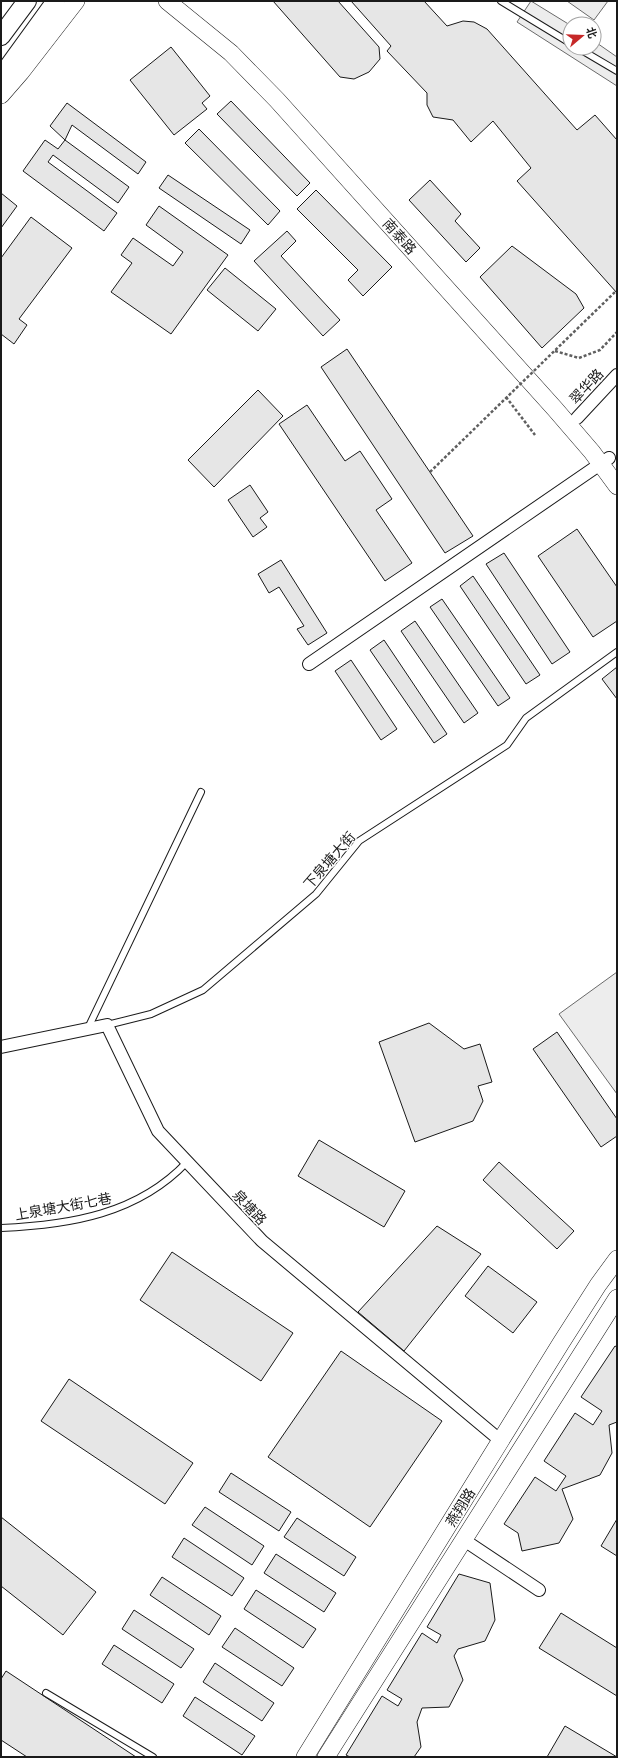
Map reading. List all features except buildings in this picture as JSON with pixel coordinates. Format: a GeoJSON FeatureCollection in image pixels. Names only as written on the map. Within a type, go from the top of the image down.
{"type":"FeatureCollection","features":[{"type":"Feature","properties":{"kind":"main road"},"geometry":{"type":"LineString","coordinates":[[1,36],[27,1]]}},
{"type":"Feature","properties":{"kind":"main road"},"geometry":{"type":"LineString","coordinates":[[1,77],[56,1]]}},
{"type":"Feature","properties":{"kind":"main road"},"geometry":{"type":"LineString","coordinates":[[1,95],[31,60],[76,1]]}},
{"type":"Feature","properties":{"kind":"main road","name":"南泰路"},"geometry":{"type":"LineString","coordinates":[[167,1],[231,53],[267,90],[555,409],[609,463]]}},
{"type":"Feature","properties":{"kind":"main road","name":"南泰路"},"geometry":{"type":"LineString","coordinates":[[182,1],[235,44],[271,80],[577,418],[609,463],[617,486]]}},
{"type":"Feature","properties":{"kind":"main road","name":"燕翔路"},"geometry":{"type":"LineString","coordinates":[[305,1757],[598,1286],[617,1259]]}},
{"type":"Feature","properties":{"kind":"main road","name":"燕翔路"},"geometry":{"type":"LineString","coordinates":[[326,1757],[617,1298]]}},
{"type":"Feature","properties":{"kind":"street","name":"翠华路"},"geometry":{"type":"LineString","coordinates":[[577,418],[617,375]]}},
{"type":"Feature","properties":{"kind":"street"},"geometry":{"type":"LineString","coordinates":[[309,664],[609,463]]}},
{"type":"Feature","properties":{"kind":"street"},"geometry":{"type":"LineString","coordinates":[[1,1047],[107,1025]]}},
{"type":"Feature","properties":{"kind":"street","name":"泉塘路"},"geometry":{"type":"LineString","coordinates":[[107,1025],[158,1131],[187,1162],[262,1241],[501,1441]]}},
{"type":"Feature","properties":{"kind":"street"},"geometry":{"type":"LineString","coordinates":[[464,1540],[539,1590]]}},
{"type":"Feature","properties":{"kind":"lane"},"geometry":{"type":"LineString","coordinates":[[501,1],[562,38]]}},
{"type":"Feature","properties":{"kind":"lane"},"geometry":{"type":"LineString","coordinates":[[592,56],[617,71]]}},
{"type":"Feature","properties":{"kind":"lane","name":"下泉塘大街"},"geometry":{"type":"LineString","coordinates":[[107,1025],[151,1014],[203,990],[316,894],[359,841],[507,745],[526,718],[617,652]]}},
{"type":"Feature","properties":{"kind":"lane"},"geometry":{"type":"LineString","coordinates":[[88,1028],[201,792]]}},
{"type":"Feature","properties":{"kind":"lane","name":"上泉塘大街七巷"},"geometry":{"type":"LineString","coordinates":[[1,1228],[26,1227],[112,1211],[159,1188],[173,1177],[187,1162]]}},
{"type":"Feature","properties":{"kind":"lane"},"geometry":{"type":"LineString","coordinates":[[46,1693],[153,1757]]}},
{"type":"Feature","properties":{"kind":"path"},"geometry":{"type":"LineString","coordinates":[[430,472],[615,292]]}},
{"type":"Feature","properties":{"kind":"path"},"geometry":{"type":"LineString","coordinates":[[554,351],[579,358],[600,350],[617,332]]}},
{"type":"Feature","properties":{"kind":"path"},"geometry":{"type":"LineString","coordinates":[[506,397],[534,434]]}},
{"type":"Feature","properties":{"kind":"shaded area"},"geometry":{"type":"Polygon","coordinates":[[[531,1],[562,20],[562,51],[517,22],[531,1]]]}},
{"type":"Feature","properties":{"kind":"shaded area"},"geometry":{"type":"Polygon","coordinates":[[[567,1],[608,1],[597,16],[588,16],[567,1]]]}},
{"type":"Feature","properties":{"kind":"shaded area"},"geometry":{"type":"Polygon","coordinates":[[[602,47],[617,57],[617,86],[570,56],[602,56],[602,47]]]}},
{"type":"Feature","properties":{"kind":"shaded area"},"geometry":{"type":"Polygon","coordinates":[[[617,972],[617,1094],[559,1014],[617,972]]]}}]}
